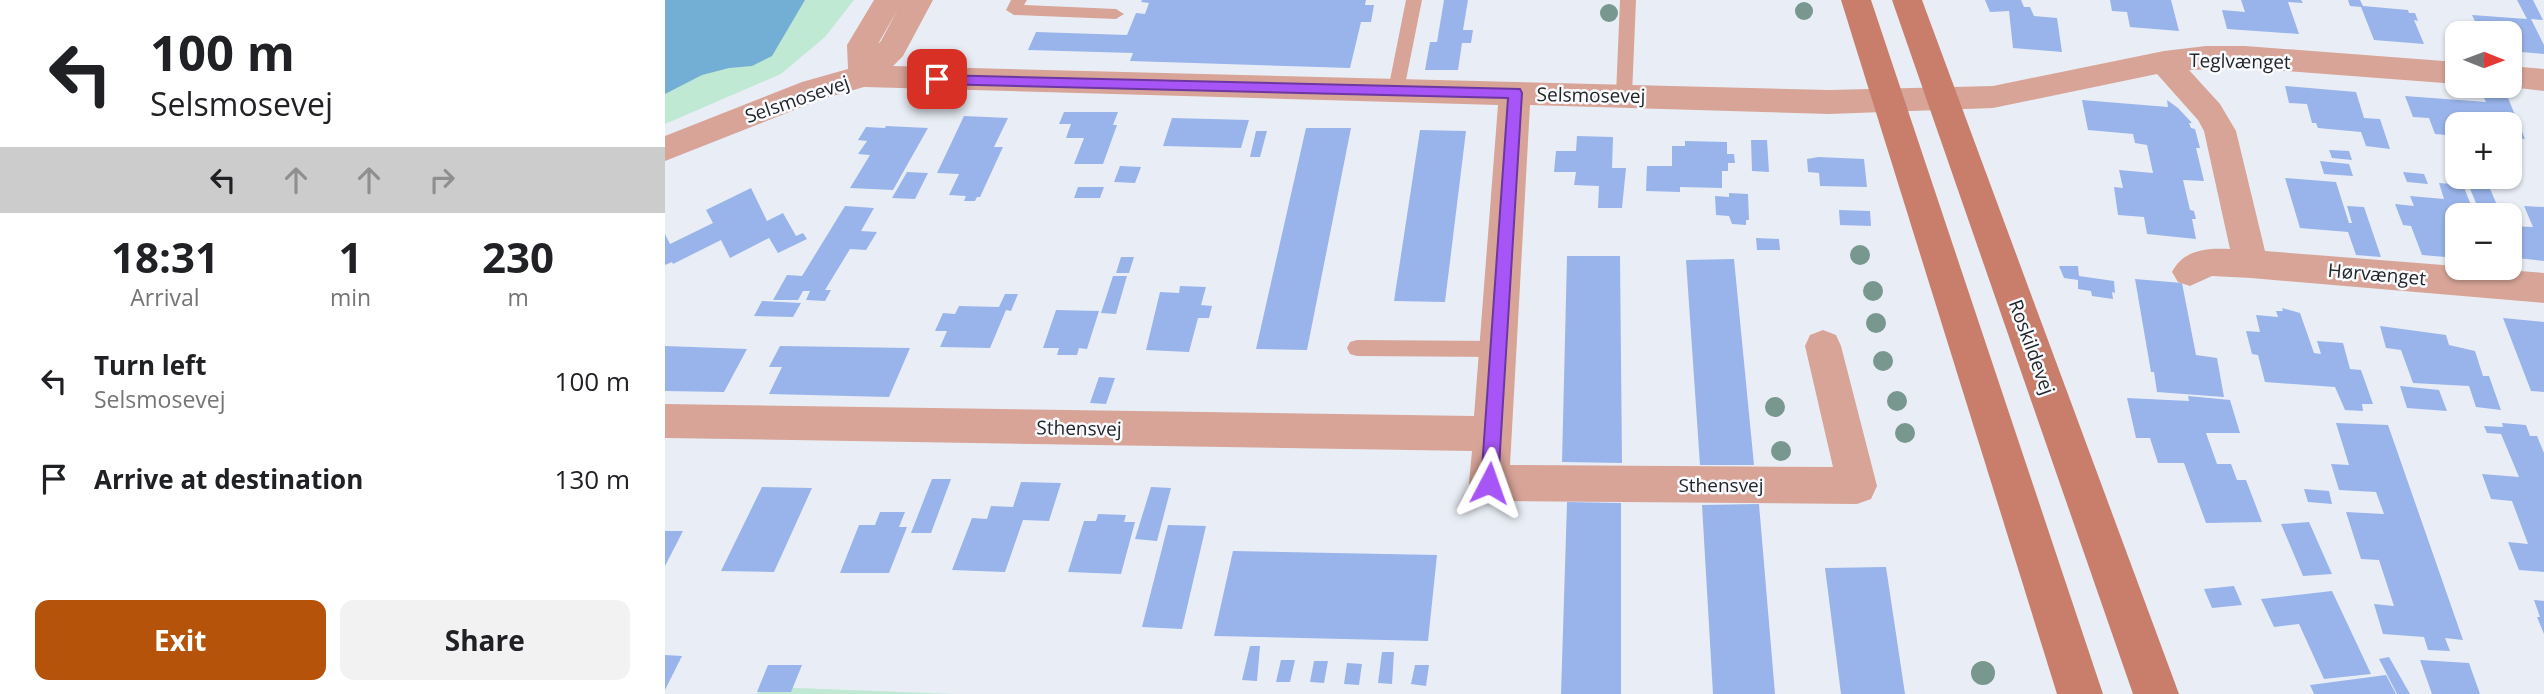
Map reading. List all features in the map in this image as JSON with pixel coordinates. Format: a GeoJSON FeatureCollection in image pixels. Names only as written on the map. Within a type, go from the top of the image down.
{"type":"FeatureCollection","features":[{"type":"Feature","properties":{"kind":"main road"},"geometry":{"type":"LineString","coordinates":[[1856,0],[2080,694]]}},
{"type":"Feature","properties":{"kind":"main road","name":"Roskildevej"},"geometry":{"type":"LineString","coordinates":[[1907,0],[2155,694]]}},
{"type":"Feature","properties":{"kind":"street"},"geometry":{"type":"LineString","coordinates":[[864,76],[862,45],[889,0]]}},
{"type":"Feature","properties":{"kind":"street"},"geometry":{"type":"LineString","coordinates":[[864,76],[892,48],[918,0]]}},
{"type":"Feature","properties":{"kind":"street","name":"Teglvænget"},"geometry":{"type":"LineString","coordinates":[[1942,99],[2008,95],[2164,62],[2206,57],[2245,57],[2445,72]]}},
{"type":"Feature","properties":{"kind":"street"},"geometry":{"type":"LineString","coordinates":[[2164,62],[2210,113],[2220,131],[2251,264]]}},
{"type":"Feature","properties":{"kind":"street","name":"Selsmosevej"},"geometry":{"type":"LineString","coordinates":[[665,149],[813,90],[864,76],[1814,102],[1942,99]]}},
{"type":"Feature","properties":{"kind":"street"},"geometry":{"type":"LineString","coordinates":[[2522,78],[2544,79]]}},
{"type":"Feature","properties":{"kind":"street","name":"Sthensvej"},"geometry":{"type":"LineString","coordinates":[[1515,93],[1489,483],[1857,486],[1823,346]]}},
{"type":"Feature","properties":{"kind":"street","name":"Hørvænget"},"geometry":{"type":"LineString","coordinates":[[2190,272],[2207,262],[2544,288]]}},
{"type":"Feature","properties":{"kind":"street","name":"Sthensvej"},"geometry":{"type":"LineString","coordinates":[[665,421],[1493,434]]}},
{"type":"Feature","properties":{"kind":"lane"},"geometry":{"type":"LineString","coordinates":[[1019,0],[1014,10],[1116,14]]}},
{"type":"Feature","properties":{"kind":"lane"},"geometry":{"type":"LineString","coordinates":[[1397,90],[1414,0]]}},
{"type":"Feature","properties":{"kind":"lane"},"geometry":{"type":"LineString","coordinates":[[1624,96],[1628,0]]}},
{"type":"Feature","properties":{"kind":"lane"},"geometry":{"type":"LineString","coordinates":[[1357,348],[1498,349]]}},
{"type":"Feature","properties":{"kind":"green space"},"geometry":{"type":"Polygon","coordinates":[[[665,0],[854,0],[825,37],[781,74],[665,124],[665,0]]]}},
{"type":"Feature","properties":{"kind":"green space"},"geometry":{"type":"Polygon","coordinates":[[[771,687],[954,694],[756,694],[771,687]]]}},
{"type":"Feature","properties":{"kind":"water"},"geometry":{"type":"Polygon","coordinates":[[[665,0],[805,0],[772,56],[752,66],[729,68],[702,75],[665,94],[665,0]]]}},
{"type":"Feature","properties":{"kind":"building"},"geometry":{"type":"Polygon","coordinates":[[[1366,0],[1365,5],[1374,5],[1371,22],[1361,22],[1350,68],[1130,61],[1133,53],[1028,50],[1036,32],[1127,35],[1136,13],[1145,14],[1149,3],[1141,2],[1366,0]]]}},
{"type":"Feature","properties":{"kind":"building"},"geometry":{"type":"Polygon","coordinates":[[[1444,0],[1468,0],[1463,30],[1473,30],[1471,43],[1462,43],[1458,70],[1425,70],[1430,42],[1437,42],[1444,0]]]}},
{"type":"Feature","properties":{"kind":"building"},"geometry":{"type":"Polygon","coordinates":[[[1985,0],[2021,0],[2024,7],[2030,7],[2034,16],[2057,18],[2062,52],[2013,48],[2009,11],[1990,12],[1985,0]]]}},
{"type":"Feature","properties":{"kind":"building"},"geometry":{"type":"Polygon","coordinates":[[[2110,0],[2171,0],[2179,31],[2130,27],[2127,12],[2112,11],[2110,0]]]}},
{"type":"Feature","properties":{"kind":"building"},"geometry":{"type":"Polygon","coordinates":[[[2241,0],[2301,0],[2303,3],[2288,2],[2299,34],[2227,29],[2222,10],[2245,12],[2241,0]]]}},
{"type":"Feature","properties":{"kind":"building"},"geometry":{"type":"Polygon","coordinates":[[[2348,0],[2360,0],[2363,6],[2415,13],[2418,21],[2414,20],[2424,44],[2374,40],[2361,7],[2350,6],[2348,0]]]}},
{"type":"Feature","properties":{"kind":"building"},"geometry":{"type":"Polygon","coordinates":[[[2517,0],[2533,0],[2543,20],[2531,19],[2544,45],[2544,54],[2522,52],[2522,21],[2475,21],[2472,15],[2527,19],[2517,0]]]}},
{"type":"Feature","properties":{"kind":"building"},"geometry":{"type":"Polygon","coordinates":[[[2285,86],[2356,92],[2364,118],[2380,119],[2390,149],[2366,146],[2361,132],[2318,128],[2316,123],[2312,123],[2307,104],[2289,103],[2285,86]]]}},
{"type":"Feature","properties":{"kind":"building"},"geometry":{"type":"Polygon","coordinates":[[[2405,96],[2486,102],[2484,98],[2508,98],[2514,112],[2445,112],[2445,135],[2435,134],[2429,118],[2413,117],[2405,96]]]}},
{"type":"Feature","properties":{"kind":"building"},"geometry":{"type":"Polygon","coordinates":[[[2082,100],[2168,107],[2167,100],[2192,123],[2189,123],[2191,128],[2195,129],[2200,148],[2196,148],[2204,181],[2183,180],[2190,210],[2194,211],[2196,219],[2192,219],[2196,239],[2147,234],[2144,217],[2118,215],[2114,187],[2123,188],[2119,170],[2153,173],[2147,145],[2135,143],[2133,134],[2088,130],[2082,100]]]}},
{"type":"Feature","properties":{"kind":"building"},"geometry":{"type":"Polygon","coordinates":[[[1064,112],[1118,112],[1113,125],[1117,125],[1103,164],[1074,164],[1084,138],[1066,138],[1071,124],[1059,124],[1064,112]]]}},
{"type":"Feature","properties":{"kind":"building"},"geometry":{"type":"Polygon","coordinates":[[[964,116],[1008,118],[994,147],[1003,147],[980,197],[975,201],[964,201],[966,196],[949,195],[959,174],[937,173],[964,116]]]}},
{"type":"Feature","properties":{"kind":"building"},"geometry":{"type":"Polygon","coordinates":[[[1172,118],[1249,120],[1241,148],[1163,146],[1172,118]]]}},
{"type":"Feature","properties":{"kind":"building"},"geometry":{"type":"Polygon","coordinates":[[[866,127],[928,128],[893,190],[850,188],[870,155],[858,154],[867,141],[858,140],[866,127]]]}},
{"type":"Feature","properties":{"kind":"building"},"geometry":{"type":"Polygon","coordinates":[[[1306,128],[1351,128],[1307,350],[1256,349],[1306,128]]]}},
{"type":"Feature","properties":{"kind":"building"},"geometry":{"type":"Polygon","coordinates":[[[1420,130],[1466,131],[1445,302],[1394,301],[1420,130]]]}},
{"type":"Feature","properties":{"kind":"building"},"geometry":{"type":"Polygon","coordinates":[[[1256,131],[1267,131],[1260,157],[1250,157],[1256,131]]]}},
{"type":"Feature","properties":{"kind":"building"},"geometry":{"type":"Polygon","coordinates":[[[1577,136],[1613,137],[1612,168],[1626,168],[1622,208],[1598,208],[1599,186],[1574,185],[1576,172],[1554,172],[1556,151],[1576,151],[1577,136]]]}},
{"type":"Feature","properties":{"kind":"building"},"geometry":{"type":"Polygon","coordinates":[[[1751,140],[1767,140],[1769,172],[1752,171],[1751,140]]]}},
{"type":"Feature","properties":{"kind":"building"},"geometry":{"type":"Polygon","coordinates":[[[1685,141],[1727,142],[1727,154],[1734,154],[1735,163],[1728,163],[1728,171],[1722,171],[1722,188],[1680,187],[1680,192],[1646,191],[1647,166],[1672,166],[1672,146],[1685,146],[1685,141]]]}},
{"type":"Feature","properties":{"kind":"building"},"geometry":{"type":"Polygon","coordinates":[[[2329,150],[2349,151],[2352,160],[2332,158],[2329,150]]]}},
{"type":"Feature","properties":{"kind":"building"},"geometry":{"type":"Polygon","coordinates":[[[1807,159],[1864,159],[1867,187],[1820,186],[1819,173],[1808,172],[1807,159]]]}},
{"type":"Feature","properties":{"kind":"building"},"geometry":{"type":"Polygon","coordinates":[[[2320,161],[2349,164],[2353,176],[2324,174],[2320,161]]]}},
{"type":"Feature","properties":{"kind":"building"},"geometry":{"type":"Polygon","coordinates":[[[1120,166],[1141,167],[1135,183],[1114,182],[1120,166]]]}},
{"type":"Feature","properties":{"kind":"building"},"geometry":{"type":"Polygon","coordinates":[[[907,172],[928,173],[915,199],[892,198],[907,172]]]}},
{"type":"Feature","properties":{"kind":"building"},"geometry":{"type":"Polygon","coordinates":[[[2403,172],[2424,174],[2428,184],[2407,182],[2403,172]]]}},
{"type":"Feature","properties":{"kind":"building"},"geometry":{"type":"Polygon","coordinates":[[[2285,178],[2336,182],[2349,223],[2352,223],[2347,206],[2364,207],[2381,257],[2356,255],[2348,232],[2300,228],[2285,178]]]}},
{"type":"Feature","properties":{"kind":"building"},"geometry":{"type":"Polygon","coordinates":[[[2439,183],[2445,184],[2445,189],[2465,189],[2470,203],[2445,203],[2445,257],[2422,255],[2411,226],[2403,225],[2395,204],[2414,206],[2410,196],[2444,199],[2439,183]]]}},
{"type":"Feature","properties":{"kind":"building"},"geometry":{"type":"Polygon","coordinates":[[[1078,187],[1104,187],[1100,198],[1074,198],[1078,187]]]}},
{"type":"Feature","properties":{"kind":"building"},"geometry":{"type":"Polygon","coordinates":[[[751,188],[767,221],[783,213],[796,236],[803,233],[807,239],[778,253],[769,238],[730,258],[721,240],[673,264],[672,262],[665,265],[665,234],[670,244],[713,223],[706,210],[751,188]]]}},
{"type":"Feature","properties":{"kind":"building"},"geometry":{"type":"Polygon","coordinates":[[[2470,189],[2490,189],[2496,203],[2476,203],[2470,189]]]}},
{"type":"Feature","properties":{"kind":"building"},"geometry":{"type":"Polygon","coordinates":[[[1729,193],[1748,194],[1749,220],[1746,220],[1746,225],[1732,224],[1729,216],[1716,215],[1715,196],[1729,197],[1729,193]]]}},
{"type":"Feature","properties":{"kind":"building"},"geometry":{"type":"Polygon","coordinates":[[[845,206],[874,208],[861,231],[877,232],[866,250],[850,249],[825,290],[831,290],[825,301],[806,300],[810,291],[803,291],[798,300],[773,300],[787,275],[802,276],[845,206]]]}},
{"type":"Feature","properties":{"kind":"building"},"geometry":{"type":"Polygon","coordinates":[[[2524,206],[2544,207],[2544,261],[2522,259],[2522,227],[2533,227],[2524,206]]]}},
{"type":"Feature","properties":{"kind":"building"},"geometry":{"type":"Polygon","coordinates":[[[1839,210],[1870,211],[1871,226],[1840,225],[1839,210]]]}},
{"type":"Feature","properties":{"kind":"building"},"geometry":{"type":"Polygon","coordinates":[[[1756,238],[1779,239],[1780,250],[1757,250],[1756,238]]]}},
{"type":"Feature","properties":{"kind":"building"},"geometry":{"type":"Polygon","coordinates":[[[1567,256],[1620,256],[1622,463],[1562,462],[1567,256]]]}},
{"type":"Feature","properties":{"kind":"building"},"geometry":{"type":"Polygon","coordinates":[[[1121,257],[1134,257],[1129,273],[1116,273],[1121,257]]]}},
{"type":"Feature","properties":{"kind":"building"},"geometry":{"type":"Polygon","coordinates":[[[1734,259],[1754,465],[1700,465],[1686,260],[1734,259]]]}},
{"type":"Feature","properties":{"kind":"building"},"geometry":{"type":"Polygon","coordinates":[[[2059,266],[2078,266],[2079,276],[2114,281],[2113,299],[2092,296],[2091,291],[2078,289],[2078,280],[2064,278],[2059,266]]]}},
{"type":"Feature","properties":{"kind":"building"},"geometry":{"type":"Polygon","coordinates":[[[1113,276],[1127,276],[1116,314],[1101,313],[1113,276]]]}},
{"type":"Feature","properties":{"kind":"building"},"geometry":{"type":"Polygon","coordinates":[[[2135,279],[2182,283],[2196,355],[2217,358],[2224,397],[2157,392],[2135,279]]]}},
{"type":"Feature","properties":{"kind":"building"},"geometry":{"type":"Polygon","coordinates":[[[1180,286],[1206,287],[1201,305],[1212,306],[1209,318],[1198,318],[1189,352],[1146,350],[1160,292],[1179,293],[1180,286]]]}},
{"type":"Feature","properties":{"kind":"building"},"geometry":{"type":"Polygon","coordinates":[[[1005,294],[1018,294],[1011,311],[1006,310],[990,348],[940,347],[947,331],[935,331],[943,313],[955,314],[959,306],[999,307],[1005,294]]]}},
{"type":"Feature","properties":{"kind":"building"},"geometry":{"type":"Polygon","coordinates":[[[762,301],[801,303],[793,317],[754,316],[762,301]]]}},
{"type":"Feature","properties":{"kind":"building"},"geometry":{"type":"Polygon","coordinates":[[[2282,308],[2300,313],[2314,353],[2321,354],[2317,341],[2343,343],[2350,369],[2361,370],[2373,404],[2362,404],[2363,411],[2345,410],[2335,387],[2265,382],[2258,355],[2252,354],[2246,331],[2260,332],[2256,315],[2278,317],[2276,311],[2283,311],[2282,308]]]}},
{"type":"Feature","properties":{"kind":"building"},"geometry":{"type":"Polygon","coordinates":[[[1056,310],[1099,311],[1087,349],[1079,348],[1077,355],[1057,355],[1059,348],[1043,348],[1056,310]]]}},
{"type":"Feature","properties":{"kind":"building"},"geometry":{"type":"Polygon","coordinates":[[[2503,318],[2544,322],[2544,392],[2531,391],[2503,318]]]}},
{"type":"Feature","properties":{"kind":"building"},"geometry":{"type":"Polygon","coordinates":[[[2380,326],[2446,335],[2449,345],[2475,351],[2483,376],[2489,376],[2501,410],[2476,407],[2469,386],[2413,383],[2401,350],[2386,348],[2380,326]]]}},
{"type":"Feature","properties":{"kind":"building"},"geometry":{"type":"Polygon","coordinates":[[[665,346],[747,349],[724,392],[665,391],[665,346]]]}},
{"type":"Feature","properties":{"kind":"building"},"geometry":{"type":"Polygon","coordinates":[[[780,346],[910,348],[889,397],[769,394],[782,367],[769,367],[780,346]]]}},
{"type":"Feature","properties":{"kind":"building"},"geometry":{"type":"Polygon","coordinates":[[[1099,377],[1115,378],[1106,404],[1090,403],[1099,377]]]}},
{"type":"Feature","properties":{"kind":"building"},"geometry":{"type":"Polygon","coordinates":[[[2400,386],[2439,390],[2447,411],[2407,408],[2400,386]]]}},
{"type":"Feature","properties":{"kind":"building"},"geometry":{"type":"Polygon","coordinates":[[[2188,396],[2230,400],[2240,433],[2206,433],[2217,464],[2231,464],[2237,480],[2246,480],[2262,522],[2206,523],[2184,463],[2158,463],[2150,438],[2136,438],[2127,398],[2189,401],[2188,396]]]}},
{"type":"Feature","properties":{"kind":"building"},"geometry":{"type":"Polygon","coordinates":[[[2336,423],[2388,425],[2463,640],[2445,638],[2450,651],[2428,650],[2424,637],[2383,634],[2374,604],[2394,606],[2379,560],[2361,559],[2346,512],[2384,514],[2376,492],[2339,490],[2331,464],[2349,465],[2336,423]]]}},
{"type":"Feature","properties":{"kind":"building"},"geometry":{"type":"Polygon","coordinates":[[[2502,423],[2526,425],[2530,436],[2537,436],[2544,453],[2544,572],[2519,570],[2508,542],[2528,544],[2512,501],[2491,499],[2482,474],[2519,477],[2501,434],[2487,433],[2484,426],[2503,427],[2502,423]]]}},
{"type":"Feature","properties":{"kind":"building"},"geometry":{"type":"Polygon","coordinates":[[[932,479],[951,479],[931,533],[911,533],[932,479]]]}},
{"type":"Feature","properties":{"kind":"building"},"geometry":{"type":"Polygon","coordinates":[[[1021,482],[1061,483],[1049,521],[1023,520],[1005,572],[952,570],[972,518],[987,519],[991,506],[1013,507],[1021,482]]]}},
{"type":"Feature","properties":{"kind":"building"},"geometry":{"type":"Polygon","coordinates":[[[762,487],[812,488],[774,572],[721,571],[762,487]]]}},
{"type":"Feature","properties":{"kind":"building"},"geometry":{"type":"Polygon","coordinates":[[[1151,487],[1171,488],[1157,541],[1135,539],[1151,487]]]}},
{"type":"Feature","properties":{"kind":"building"},"geometry":{"type":"Polygon","coordinates":[[[2304,489],[2329,491],[2332,504],[2308,502],[2304,489]]]}},
{"type":"Feature","properties":{"kind":"building"},"geometry":{"type":"Polygon","coordinates":[[[1567,502],[1621,503],[1621,694],[1561,694],[1567,502]]]}},
{"type":"Feature","properties":{"kind":"building"},"geometry":{"type":"Polygon","coordinates":[[[1759,504],[1775,694],[1713,694],[1702,505],[1759,504]]]}},
{"type":"Feature","properties":{"kind":"building"},"geometry":{"type":"Polygon","coordinates":[[[880,512],[905,512],[899,527],[907,527],[889,573],[840,573],[859,525],[875,525],[880,512]]]}},
{"type":"Feature","properties":{"kind":"building"},"geometry":{"type":"Polygon","coordinates":[[[1098,514],[1126,515],[1124,522],[1135,522],[1121,574],[1068,572],[1084,521],[1096,521],[1098,514]]]}},
{"type":"Feature","properties":{"kind":"building"},"geometry":{"type":"Polygon","coordinates":[[[2309,522],[2332,574],[2303,576],[2281,524],[2309,522]]]}},
{"type":"Feature","properties":{"kind":"building"},"geometry":{"type":"Polygon","coordinates":[[[1168,525],[1206,526],[1182,629],[1142,627],[1168,525]]]}},
{"type":"Feature","properties":{"kind":"building"},"geometry":{"type":"Polygon","coordinates":[[[665,531],[683,531],[665,566],[665,531]]]}},
{"type":"Feature","properties":{"kind":"building"},"geometry":{"type":"Polygon","coordinates":[[[1233,551],[1437,555],[1428,641],[1214,636],[1233,551]]]}},
{"type":"Feature","properties":{"kind":"building"},"geometry":{"type":"Polygon","coordinates":[[[1886,567],[1905,694],[1841,694],[1825,568],[1886,567]]]}},
{"type":"Feature","properties":{"kind":"building"},"geometry":{"type":"Polygon","coordinates":[[[2234,586],[2242,605],[2212,608],[2204,589],[2234,586]]]}},
{"type":"Feature","properties":{"kind":"building"},"geometry":{"type":"Polygon","coordinates":[[[2332,591],[2371,674],[2324,679],[2299,624],[2274,627],[2261,599],[2332,591]]]}},
{"type":"Feature","properties":{"kind":"building"},"geometry":{"type":"Polygon","coordinates":[[[2534,600],[2544,601],[2544,634],[2537,617],[2540,617],[2534,600]]]}},
{"type":"Feature","properties":{"kind":"building"},"geometry":{"type":"Polygon","coordinates":[[[1250,646],[1260,646],[1257,681],[1242,680],[1250,646]]]}},
{"type":"Feature","properties":{"kind":"building"},"geometry":{"type":"Polygon","coordinates":[[[1382,652],[1394,652],[1392,684],[1378,683],[1382,652]]]}},
{"type":"Feature","properties":{"kind":"building"},"geometry":{"type":"Polygon","coordinates":[[[665,655],[682,656],[665,690],[665,655]]]}},
{"type":"Feature","properties":{"kind":"building"},"geometry":{"type":"Polygon","coordinates":[[[2389,657],[2410,694],[2397,694],[2379,659],[2389,657]]]}},
{"type":"Feature","properties":{"kind":"building"},"geometry":{"type":"Polygon","coordinates":[[[1281,660],[1295,660],[1290,682],[1276,682],[1281,660]]]}},
{"type":"Feature","properties":{"kind":"building"},"geometry":{"type":"Polygon","coordinates":[[[2420,660],[2469,663],[2480,694],[2432,694],[2420,660]]]}},
{"type":"Feature","properties":{"kind":"building"},"geometry":{"type":"Polygon","coordinates":[[[1314,661],[1328,661],[1324,683],[1310,682],[1314,661]]]}},
{"type":"Feature","properties":{"kind":"building"},"geometry":{"type":"Polygon","coordinates":[[[1347,663],[1362,664],[1359,685],[1344,684],[1347,663]]]}},
{"type":"Feature","properties":{"kind":"building"},"geometry":{"type":"Polygon","coordinates":[[[768,665],[802,665],[791,692],[757,692],[768,665]]]}},
{"type":"Feature","properties":{"kind":"building"},"geometry":{"type":"Polygon","coordinates":[[[1415,665],[1429,665],[1426,686],[1411,684],[1415,665]]]}},
{"type":"Feature","properties":{"kind":"building"},"geometry":{"type":"Polygon","coordinates":[[[2386,675],[2396,694],[2314,694],[2310,685],[2386,675]]]}},
{"type":"Feature","properties":{"kind":"route"},"geometry":{"type":"LineString","coordinates":[[937,79],[1515,93],[1489,483]]}}]}
